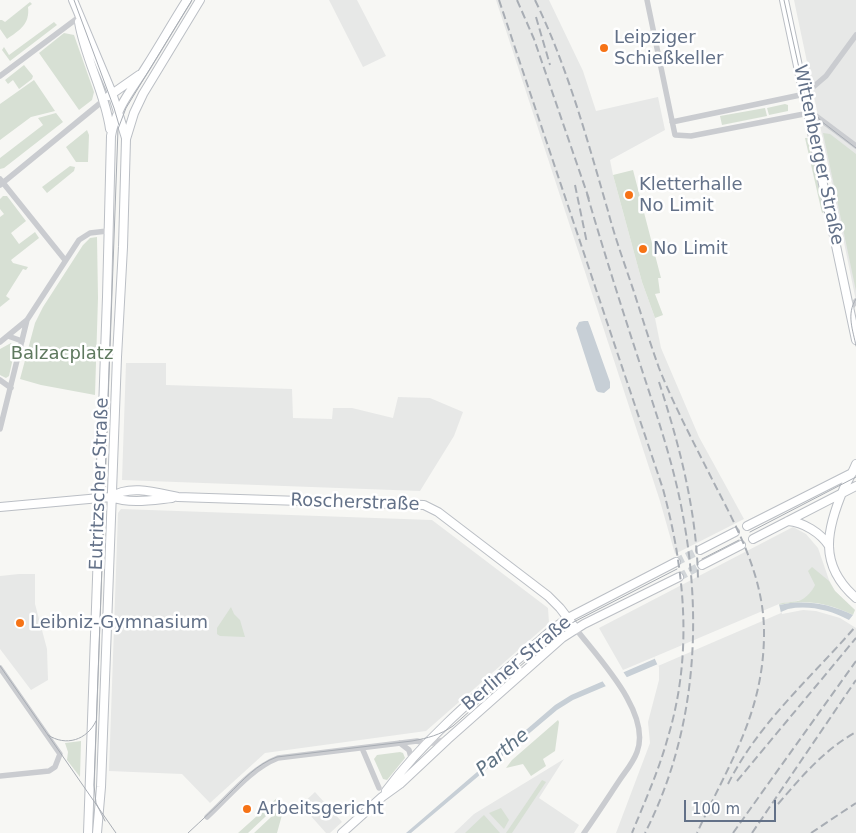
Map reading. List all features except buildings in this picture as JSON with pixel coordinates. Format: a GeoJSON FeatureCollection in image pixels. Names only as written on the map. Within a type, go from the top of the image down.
{"type":"FeatureCollection","features":[{"type":"Feature","properties":{"kind":"main road"},"geometry":{"type":"LineString","coordinates":[[72,0],[91,39],[112,93],[126,139]]}},
{"type":"Feature","properties":{"kind":"main road"},"geometry":{"type":"LineString","coordinates":[[110,136],[118,109],[186,0]]}},
{"type":"Feature","properties":{"kind":"main road"},"geometry":{"type":"LineString","coordinates":[[126,139],[134,113],[143,94],[200,0]]}},
{"type":"Feature","properties":{"kind":"main road","name":"Wittenberger Straße"},"geometry":{"type":"LineString","coordinates":[[784,0],[856,340]]}},
{"type":"Feature","properties":{"kind":"main road"},"geometry":{"type":"LineString","coordinates":[[79,17],[83,40],[104,100],[110,136]]}},
{"type":"Feature","properties":{"kind":"main road"},"geometry":{"type":"LineString","coordinates":[[104,100],[142,73]]}},
{"type":"Feature","properties":{"kind":"main road","name":"Eutritzscher Straße"},"geometry":{"type":"LineString","coordinates":[[88,833],[107,297],[110,136]]}},
{"type":"Feature","properties":{"kind":"main road","name":"Eutritzscher Straße"},"geometry":{"type":"LineString","coordinates":[[97,833],[101,787],[126,139]]}},
{"type":"Feature","properties":{"kind":"main road"},"geometry":{"type":"LineString","coordinates":[[856,464],[854,472],[842,493],[831,524],[829,546],[831,562],[838,580],[856,598]]}},
{"type":"Feature","properties":{"kind":"main road"},"geometry":{"type":"LineString","coordinates":[[747,526],[854,472]]}},
{"type":"Feature","properties":{"kind":"main road"},"geometry":{"type":"LineString","coordinates":[[753,539],[856,486]]}},
{"type":"Feature","properties":{"kind":"main road","name":"Roscherstraße"},"geometry":{"type":"LineString","coordinates":[[0,506],[100,498],[111,496],[124,490],[150,491],[178,497],[424,505],[438,512],[542,591],[554,601],[576,629]]}},
{"type":"Feature","properties":{"kind":"main road"},"geometry":{"type":"LineString","coordinates":[[788,521],[798,523],[813,530],[829,546]]}},
{"type":"Feature","properties":{"kind":"main road"},"geometry":{"type":"LineString","coordinates":[[700,550],[735,532]]}},
{"type":"Feature","properties":{"kind":"main road"},"geometry":{"type":"LineString","coordinates":[[702,565],[741,545]]}},
{"type":"Feature","properties":{"kind":"main road","name":"Berliner Straße"},"geometry":{"type":"LineString","coordinates":[[382,797],[396,778],[456,716],[568,618],[676,562]]}},
{"type":"Feature","properties":{"kind":"main road","name":"Berliner Straße"},"geometry":{"type":"LineString","coordinates":[[342,833],[382,797],[400,784],[551,647],[576,629],[678,577]]}},
{"type":"Feature","properties":{"kind":"street"},"geometry":{"type":"LineString","coordinates":[[647,0],[675,135],[691,136],[808,111],[856,146]]}},
{"type":"Feature","properties":{"kind":"street"},"geometry":{"type":"LineString","coordinates":[[0,76],[79,17]]}},
{"type":"Feature","properties":{"kind":"street"},"geometry":{"type":"LineString","coordinates":[[672,122],[805,94],[826,76],[856,35]]}},
{"type":"Feature","properties":{"kind":"street"},"geometry":{"type":"LineString","coordinates":[[65,260],[1,182],[104,100]]}},
{"type":"Feature","properties":{"kind":"street"},"geometry":{"type":"LineString","coordinates":[[0,342],[27,320],[79,240],[90,233],[107,231]]}},
{"type":"Feature","properties":{"kind":"street"},"geometry":{"type":"LineString","coordinates":[[850,309],[856,301]]}},
{"type":"Feature","properties":{"kind":"street"},"geometry":{"type":"LineString","coordinates":[[0,429],[27,320]]}},
{"type":"Feature","properties":{"kind":"street"},"geometry":{"type":"LineString","coordinates":[[8,336],[22,341]]}},
{"type":"Feature","properties":{"kind":"street"},"geometry":{"type":"LineString","coordinates":[[0,380],[11,388]]}},
{"type":"Feature","properties":{"kind":"street"},"geometry":{"type":"LineString","coordinates":[[576,629],[611,674],[634,709],[640,734],[637,754],[584,833]]}},
{"type":"Feature","properties":{"kind":"street"},"geometry":{"type":"LineString","coordinates":[[0,668],[60,754],[55,767],[44,773],[0,776]]}},
{"type":"Feature","properties":{"kind":"street"},"geometry":{"type":"LineString","coordinates":[[207,817],[265,763],[278,758],[400,743],[422,741],[428,744],[448,739]]}},
{"type":"Feature","properties":{"kind":"street"},"geometry":{"type":"LineString","coordinates":[[400,743],[410,750],[412,761]]}},
{"type":"Feature","properties":{"kind":"street"},"geometry":{"type":"LineString","coordinates":[[428,744],[428,757]]}},
{"type":"Feature","properties":{"kind":"street"},"geometry":{"type":"LineString","coordinates":[[362,748],[379,788]]}},
{"type":"Feature","properties":{"kind":"shaded area"},"geometry":{"type":"Polygon","coordinates":[[[329,0],[357,0],[386,56],[363,67],[329,0]]]}},
{"type":"Feature","properties":{"kind":"shaded area"},"geometry":{"type":"Polygon","coordinates":[[[496,0],[549,0],[583,71],[596,111],[658,97],[665,130],[610,160],[613,175],[642,282],[655,318],[661,348],[699,437],[744,519],[675,554],[660,501],[496,0]]]}},
{"type":"Feature","properties":{"kind":"shaded area"},"geometry":{"type":"Polygon","coordinates":[[[794,0],[856,0],[856,301],[807,62],[794,0]]]}},
{"type":"Feature","properties":{"kind":"shaded area"},"geometry":{"type":"Polygon","coordinates":[[[126,363],[166,363],[166,385],[292,389],[293,418],[332,419],[333,408],[352,408],[393,418],[398,397],[430,398],[463,412],[454,436],[420,491],[122,480],[126,363]]]}},
{"type":"Feature","properties":{"kind":"shaded area"},"geometry":{"type":"Polygon","coordinates":[[[121,509],[432,520],[548,608],[549,623],[426,731],[265,753],[210,803],[182,774],[109,771],[118,513],[121,509]]]}},
{"type":"Feature","properties":{"kind":"shaded area"},"geometry":{"type":"Polygon","coordinates":[[[793,527],[806,534],[818,548],[829,580],[835,591],[855,610],[802,600],[779,604],[782,614],[803,610],[816,611],[840,618],[856,628],[856,833],[616,833],[650,743],[648,722],[659,680],[659,667],[654,657],[623,670],[599,628],[793,527]]]}},
{"type":"Feature","properties":{"kind":"shaded area","name":"Leibniz-Gymnasium"},"geometry":{"type":"Polygon","coordinates":[[[35,574],[35,604],[47,649],[48,680],[31,690],[0,649],[0,576],[35,574]]]}},
{"type":"Feature","properties":{"kind":"shaded area"},"geometry":{"type":"Polygon","coordinates":[[[564,759],[539,798],[579,825],[574,833],[454,833],[474,814],[564,759]]]}},
{"type":"Feature","properties":{"kind":"shaded area"},"geometry":{"type":"Polygon","coordinates":[[[315,792],[342,822],[330,833],[326,833],[301,805],[315,792]]]}},
{"type":"Feature","properties":{"kind":"green space"},"geometry":{"type":"Polygon","coordinates":[[[30,2],[32,4],[28,7],[26,22],[7,39],[0,29],[0,20],[5,22],[30,2]]]}},
{"type":"Feature","properties":{"kind":"green space"},"geometry":{"type":"Polygon","coordinates":[[[54,22],[57,25],[10,61],[2,50],[4,47],[9,55],[54,22]]]}},
{"type":"Feature","properties":{"kind":"green space"},"geometry":{"type":"Polygon","coordinates":[[[64,33],[74,35],[94,92],[92,100],[79,110],[39,53],[64,33]]]}},
{"type":"Feature","properties":{"kind":"green space"},"geometry":{"type":"Polygon","coordinates":[[[24,65],[33,76],[32,79],[19,89],[13,80],[8,84],[5,80],[24,65]]]}},
{"type":"Feature","properties":{"kind":"green space"},"geometry":{"type":"Polygon","coordinates":[[[34,80],[55,111],[31,117],[0,140],[0,104],[34,80]]]}},
{"type":"Feature","properties":{"kind":"green space"},"geometry":{"type":"Polygon","coordinates":[[[788,105],[788,111],[769,115],[767,108],[788,105]]]}},
{"type":"Feature","properties":{"kind":"green space"},"geometry":{"type":"Polygon","coordinates":[[[765,108],[767,116],[722,125],[720,116],[765,108]]]}},
{"type":"Feature","properties":{"kind":"green space"},"geometry":{"type":"Polygon","coordinates":[[[56,113],[63,122],[4,168],[0,169],[0,158],[43,125],[38,118],[56,113]]]}},
{"type":"Feature","properties":{"kind":"green space"},"geometry":{"type":"Polygon","coordinates":[[[87,130],[89,135],[88,162],[76,162],[66,147],[87,130]]]}},
{"type":"Feature","properties":{"kind":"green space"},"geometry":{"type":"Polygon","coordinates":[[[823,133],[830,134],[856,154],[856,291],[823,133]]]}},
{"type":"Feature","properties":{"kind":"green space"},"geometry":{"type":"Polygon","coordinates":[[[805,138],[808,138],[824,212],[822,213],[805,138]]]}},
{"type":"Feature","properties":{"kind":"green space"},"geometry":{"type":"Polygon","coordinates":[[[70,166],[75,167],[74,171],[47,193],[42,187],[70,166]]]}},
{"type":"Feature","properties":{"kind":"green space","name":"No Limit"},"geometry":{"type":"Polygon","coordinates":[[[633,170],[661,278],[658,278],[660,293],[655,294],[663,315],[655,318],[642,282],[613,175],[633,170]]]}},
{"type":"Feature","properties":{"kind":"green space"},"geometry":{"type":"Polygon","coordinates":[[[3,196],[7,196],[26,221],[11,233],[19,244],[35,232],[39,238],[11,260],[13,263],[28,267],[26,270],[23,269],[6,296],[10,299],[0,307],[0,217],[4,214],[0,209],[0,199],[3,196]]]}},
{"type":"Feature","properties":{"kind":"green space","name":"Balzacplatz"},"geometry":{"type":"Polygon","coordinates":[[[97,237],[98,298],[95,395],[20,379],[35,323],[43,307],[83,245],[90,238],[97,237]]]}},
{"type":"Feature","properties":{"kind":"green space"},"geometry":{"type":"Polygon","coordinates":[[[11,343],[15,349],[9,376],[6,378],[0,375],[0,349],[11,343]]]}},
{"type":"Feature","properties":{"kind":"green space"},"geometry":{"type":"Polygon","coordinates":[[[812,567],[829,581],[835,591],[855,610],[853,615],[817,603],[798,602],[779,605],[781,603],[801,600],[809,594],[815,585],[808,571],[812,567]]]}},
{"type":"Feature","properties":{"kind":"green space"},"geometry":{"type":"Polygon","coordinates":[[[231,607],[234,614],[240,620],[245,637],[220,636],[217,634],[217,628],[231,607]]]}},
{"type":"Feature","properties":{"kind":"green space"},"geometry":{"type":"Polygon","coordinates":[[[558,720],[555,751],[543,759],[546,766],[531,776],[523,764],[506,768],[512,760],[558,720]]]}},
{"type":"Feature","properties":{"kind":"green space"},"geometry":{"type":"Polygon","coordinates":[[[81,741],[80,777],[67,760],[68,752],[65,743],[81,741]]]}},
{"type":"Feature","properties":{"kind":"green space"},"geometry":{"type":"Polygon","coordinates":[[[403,753],[405,758],[387,780],[383,779],[374,759],[377,755],[403,753]]]}},
{"type":"Feature","properties":{"kind":"green space"},"geometry":{"type":"Polygon","coordinates":[[[542,780],[546,782],[512,833],[506,833],[542,780]]]}},
{"type":"Feature","properties":{"kind":"green space"},"geometry":{"type":"Polygon","coordinates":[[[277,798],[281,802],[248,833],[238,833],[277,798]]]}},
{"type":"Feature","properties":{"kind":"green space"},"geometry":{"type":"Polygon","coordinates":[[[285,804],[277,833],[254,833],[285,804]]]}},
{"type":"Feature","properties":{"kind":"green space"},"geometry":{"type":"Polygon","coordinates":[[[501,808],[509,820],[504,829],[489,813],[501,808]]]}},
{"type":"Feature","properties":{"kind":"green space"},"geometry":{"type":"Polygon","coordinates":[[[484,815],[500,833],[465,833],[484,815]]]}},
{"type":"Feature","properties":{"kind":"water"},"geometry":{"type":"Polygon","coordinates":[[[588,321],[610,382],[610,388],[604,393],[596,390],[576,328],[579,322],[588,321]]]}},
{"type":"Feature","properties":{"kind":"water","name":"Parthe"},"geometry":{"type":"Polygon","coordinates":[[[790,603],[822,604],[853,615],[849,620],[819,609],[788,609],[573,700],[557,710],[411,833],[406,833],[555,705],[571,695],[779,605],[790,603]]]}},
{"type":"Feature","properties":{"kind":"pier"},"geometry":{"type":"Polygon","coordinates":[[[779,604],[781,613],[658,666],[654,657],[779,604]]]}},
{"type":"Feature","properties":{"kind":"pier"},"geometry":{"type":"Polygon","coordinates":[[[622,670],[628,679],[607,688],[601,679],[622,670]]]}},
{"type":"Feature","properties":{"kind":"tunnel"},"geometry":{"type":"LineString","coordinates":[[676,562],[700,550]]}},
{"type":"Feature","properties":{"kind":"tunnel"},"geometry":{"type":"LineString","coordinates":[[679,577],[702,565]]}},
{"type":"Feature","properties":{"kind":"tram line"},"geometry":{"type":"LineString","coordinates":[[74,0],[119,125]]}},
{"type":"Feature","properties":{"kind":"tram line"},"geometry":{"type":"LineString","coordinates":[[105,821],[96,803],[94,785],[118,129],[126,108],[192,0]]}},
{"type":"Feature","properties":{"kind":"tram line"},"geometry":{"type":"LineString","coordinates":[[784,0],[807,104],[821,121],[856,148]]}},
{"type":"Feature","properties":{"kind":"tram line"},"geometry":{"type":"LineString","coordinates":[[856,299],[851,310],[856,346]]}},
{"type":"Feature","properties":{"kind":"tram line"},"geometry":{"type":"LineString","coordinates":[[750,532],[856,477]]}},
{"type":"Feature","properties":{"kind":"tram line"},"geometry":{"type":"LineString","coordinates":[[702,559],[739,540]]}},
{"type":"Feature","properties":{"kind":"tram line"},"geometry":{"type":"LineString","coordinates":[[188,833],[251,773],[277,757],[412,741],[443,732],[453,726],[564,627],[677,569]]}},
{"type":"Feature","properties":{"kind":"tram line"},"geometry":{"type":"LineString","coordinates":[[0,666],[116,833]]}},
{"type":"Feature","properties":{"kind":"tram line"},"geometry":{"type":"LineString","coordinates":[[48,735],[62,741],[75,740],[87,733],[96,721]]}},
{"type":"Feature","properties":{"kind":"railway"},"geometry":{"type":"LineString","coordinates":[[499,0],[663,489],[677,551],[683,613],[681,675],[676,706],[664,749],[652,785],[632,833]]}},
{"type":"Feature","properties":{"kind":"railway"},"geometry":{"type":"LineString","coordinates":[[517,0],[534,39],[589,199]]}},
{"type":"Feature","properties":{"kind":"railway"},"geometry":{"type":"LineString","coordinates":[[535,0],[547,26],[576,104],[617,241],[659,368],[679,413],[742,539],[756,577],[760,596],[764,636],[762,664],[751,715],[732,762],[697,833]]}},
{"type":"Feature","properties":{"kind":"railway"},"geometry":{"type":"LineString","coordinates":[[536,17],[550,65]]}},
{"type":"Feature","properties":{"kind":"railway"},"geometry":{"type":"LineString","coordinates":[[575,185],[587,243]]}},
{"type":"Feature","properties":{"kind":"railway"},"geometry":{"type":"LineString","coordinates":[[587,194],[670,459],[683,516],[693,597],[690,678],[684,718],[675,757],[662,796],[645,833]]}},
{"type":"Feature","properties":{"kind":"railway"},"geometry":{"type":"LineString","coordinates":[[659,382],[674,431],[691,505],[698,580]]}},
{"type":"Feature","properties":{"kind":"railway"},"geometry":{"type":"LineString","coordinates":[[728,784],[755,740],[771,720],[856,626]]}},
{"type":"Feature","properties":{"kind":"railway"},"geometry":{"type":"LineString","coordinates":[[737,781],[856,638]]}},
{"type":"Feature","properties":{"kind":"railway"},"geometry":{"type":"LineString","coordinates":[[733,833],[856,661]]}},
{"type":"Feature","properties":{"kind":"railway"},"geometry":{"type":"LineString","coordinates":[[752,833],[856,680]]}},
{"type":"Feature","properties":{"kind":"railway"},"geometry":{"type":"LineString","coordinates":[[778,804],[824,755],[856,732]]}},
{"type":"Feature","properties":{"kind":"railway"},"geometry":{"type":"LineString","coordinates":[[811,833],[856,803]]}},
{"type":"Feature","properties":{"kind":"place","name":"Leipziger Schießkeller"},"geometry":{"type":"Point","coordinates":[604,48]}},
{"type":"Feature","properties":{"kind":"place","name":"Kletterhalle No Limit"},"geometry":{"type":"Point","coordinates":[629,195]}},
{"type":"Feature","properties":{"kind":"place","name":"No Limit"},"geometry":{"type":"Point","coordinates":[643,249]}},
{"type":"Feature","properties":{"kind":"place","name":"Leibniz-Gymnasium"},"geometry":{"type":"Point","coordinates":[20,623]}},
{"type":"Feature","properties":{"kind":"place","name":"Arbeitsgericht"},"geometry":{"type":"Point","coordinates":[247,809]}}]}
